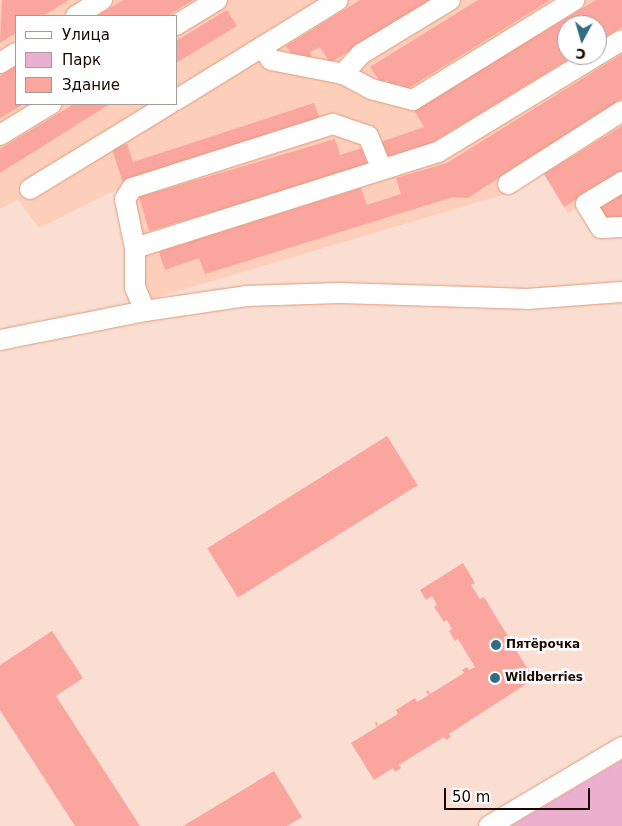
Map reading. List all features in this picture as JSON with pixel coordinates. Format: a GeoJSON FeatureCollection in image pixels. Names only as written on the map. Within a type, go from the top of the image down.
{"type":"FeatureCollection","features":[{"type":"Feature","properties":{"kind":"street"},"geometry":{"type":"LineString","coordinates":[[78,15],[102,0]]}},
{"type":"Feature","properties":{"kind":"street"},"geometry":{"type":"LineString","coordinates":[[178,24],[217,0]]}},
{"type":"Feature","properties":{"kind":"street"},"geometry":{"type":"LineString","coordinates":[[178,99],[338,0]]}},
{"type":"Feature","properties":{"kind":"street"},"geometry":{"type":"LineString","coordinates":[[343,74],[361,54],[450,0]]}},
{"type":"Feature","properties":{"kind":"street"},"geometry":{"type":"LineString","coordinates":[[262,47],[271,60],[343,74],[371,89],[413,100],[574,0]]}},
{"type":"Feature","properties":{"kind":"street"},"geometry":{"type":"LineString","coordinates":[[135,248],[438,152],[622,40]]}},
{"type":"Feature","properties":{"kind":"street"},"geometry":{"type":"LineString","coordinates":[[0,63],[15,54]]}},
{"type":"Feature","properties":{"kind":"street"},"geometry":{"type":"LineString","coordinates":[[0,135],[49,105]]}},
{"type":"Feature","properties":{"kind":"street"},"geometry":{"type":"LineString","coordinates":[[30,189],[167,105]]}},
{"type":"Feature","properties":{"kind":"street"},"geometry":{"type":"LineString","coordinates":[[508,184],[622,111]]}},
{"type":"Feature","properties":{"kind":"street"},"geometry":{"type":"LineString","coordinates":[[145,311],[136,287],[135,248],[125,199],[132,188],[333,124],[368,136],[382,169]]}},
{"type":"Feature","properties":{"kind":"street"},"geometry":{"type":"LineString","coordinates":[[622,182],[586,204],[601,228],[622,227]]}},
{"type":"Feature","properties":{"kind":"street"},"geometry":{"type":"LineString","coordinates":[[0,340],[145,311],[246,296],[340,293],[527,298],[622,292]]}},
{"type":"Feature","properties":{"kind":"street"},"geometry":{"type":"LineString","coordinates":[[489,826],[622,747]]}},
{"type":"Feature","properties":{"kind":"shaded area"},"geometry":{"type":"Polygon","coordinates":[[[0,0],[622,0],[622,235],[597,236],[577,208],[568,214],[544,174],[516,191],[151,299],[116,190],[39,228],[18,200],[0,209],[0,0]]]}},
{"type":"Feature","properties":{"kind":"green space"},"geometry":{"type":"Polygon","coordinates":[[[622,760],[622,826],[511,826],[622,760]]]}},
{"type":"Feature","properties":{"kind":"building"},"geometry":{"type":"Polygon","coordinates":[[[2,0],[69,0],[45,15],[15,15],[15,34],[0,43],[2,0]]]}},
{"type":"Feature","properties":{"kind":"building"},"geometry":{"type":"Polygon","coordinates":[[[123,0],[193,0],[169,15],[99,15],[123,0]]]}},
{"type":"Feature","properties":{"kind":"building"},"geometry":{"type":"Polygon","coordinates":[[[360,0],[431,0],[330,63],[320,47],[310,52],[312,57],[298,64],[286,46],[360,0]]]}},
{"type":"Feature","properties":{"kind":"building"},"geometry":{"type":"Polygon","coordinates":[[[478,0],[550,0],[404,91],[399,84],[392,88],[387,80],[381,83],[370,67],[478,0]]]}},
{"type":"Feature","properties":{"kind":"building"},"geometry":{"type":"Polygon","coordinates":[[[596,0],[622,0],[622,27],[607,36],[607,15],[571,15],[596,0]]]}},
{"type":"Feature","properties":{"kind":"building"},"geometry":{"type":"Polygon","coordinates":[[[227,10],[237,26],[178,62],[178,40],[227,10]]]}},
{"type":"Feature","properties":{"kind":"building"},"geometry":{"type":"Polygon","coordinates":[[[557,24],[557,65],[560,65],[433,142],[388,160],[381,142],[424,127],[414,110],[557,24]]]}},
{"type":"Feature","properties":{"kind":"building"},"geometry":{"type":"Polygon","coordinates":[[[622,54],[622,99],[556,141],[558,145],[537,157],[535,154],[468,198],[453,197],[205,274],[199,258],[165,270],[159,252],[195,240],[361,188],[367,205],[401,194],[396,178],[447,163],[622,54]]]}},
{"type":"Feature","properties":{"kind":"building"},"geometry":{"type":"Polygon","coordinates":[[[15,67],[15,105],[22,105],[0,118],[0,76],[15,67]]]}},
{"type":"Feature","properties":{"kind":"building"},"geometry":{"type":"Polygon","coordinates":[[[314,103],[320,119],[123,183],[112,149],[127,144],[133,162],[314,103]]]}},
{"type":"Feature","properties":{"kind":"building"},"geometry":{"type":"Polygon","coordinates":[[[72,105],[108,105],[0,173],[0,149],[72,105]]]}},
{"type":"Feature","properties":{"kind":"building"},"geometry":{"type":"Polygon","coordinates":[[[622,126],[622,171],[564,207],[544,174],[622,126]]]}},
{"type":"Feature","properties":{"kind":"building"},"geometry":{"type":"Polygon","coordinates":[[[335,139],[340,155],[362,148],[368,166],[149,231],[139,197],[335,139]]]}},
{"type":"Feature","properties":{"kind":"building"},"geometry":{"type":"Polygon","coordinates":[[[622,192],[622,217],[610,224],[599,207],[622,192]]]}},
{"type":"Feature","properties":{"kind":"building"},"geometry":{"type":"Polygon","coordinates":[[[387,436],[418,485],[238,598],[207,548],[387,436]]]}},
{"type":"Feature","properties":{"kind":"building"},"geometry":{"type":"Polygon","coordinates":[[[463,563],[475,583],[471,585],[480,599],[484,597],[512,643],[515,640],[517,643],[512,644],[534,679],[449,734],[451,737],[446,740],[444,737],[399,765],[401,768],[395,772],[393,768],[374,780],[351,743],[377,727],[375,723],[377,722],[378,726],[398,714],[396,710],[415,698],[417,702],[429,695],[426,692],[428,690],[430,694],[464,673],[462,670],[467,667],[469,670],[475,667],[458,639],[455,641],[449,631],[452,629],[447,620],[444,622],[434,607],[437,605],[432,596],[426,600],[420,590],[463,563]]]}},
{"type":"Feature","properties":{"kind":"building"},"geometry":{"type":"Polygon","coordinates":[[[52,631],[83,678],[56,696],[140,826],[75,826],[0,710],[0,665],[52,631]]]}},
{"type":"Feature","properties":{"kind":"building"},"geometry":{"type":"Polygon","coordinates":[[[274,771],[302,817],[287,826],[183,826],[274,771]]]}},
{"type":"Feature","properties":{"kind":"place","name":"Пятёрочка"},"geometry":{"type":"Point","coordinates":[496,645]}},
{"type":"Feature","properties":{"kind":"place","name":"Wildberries"},"geometry":{"type":"Point","coordinates":[495,678]}}]}
